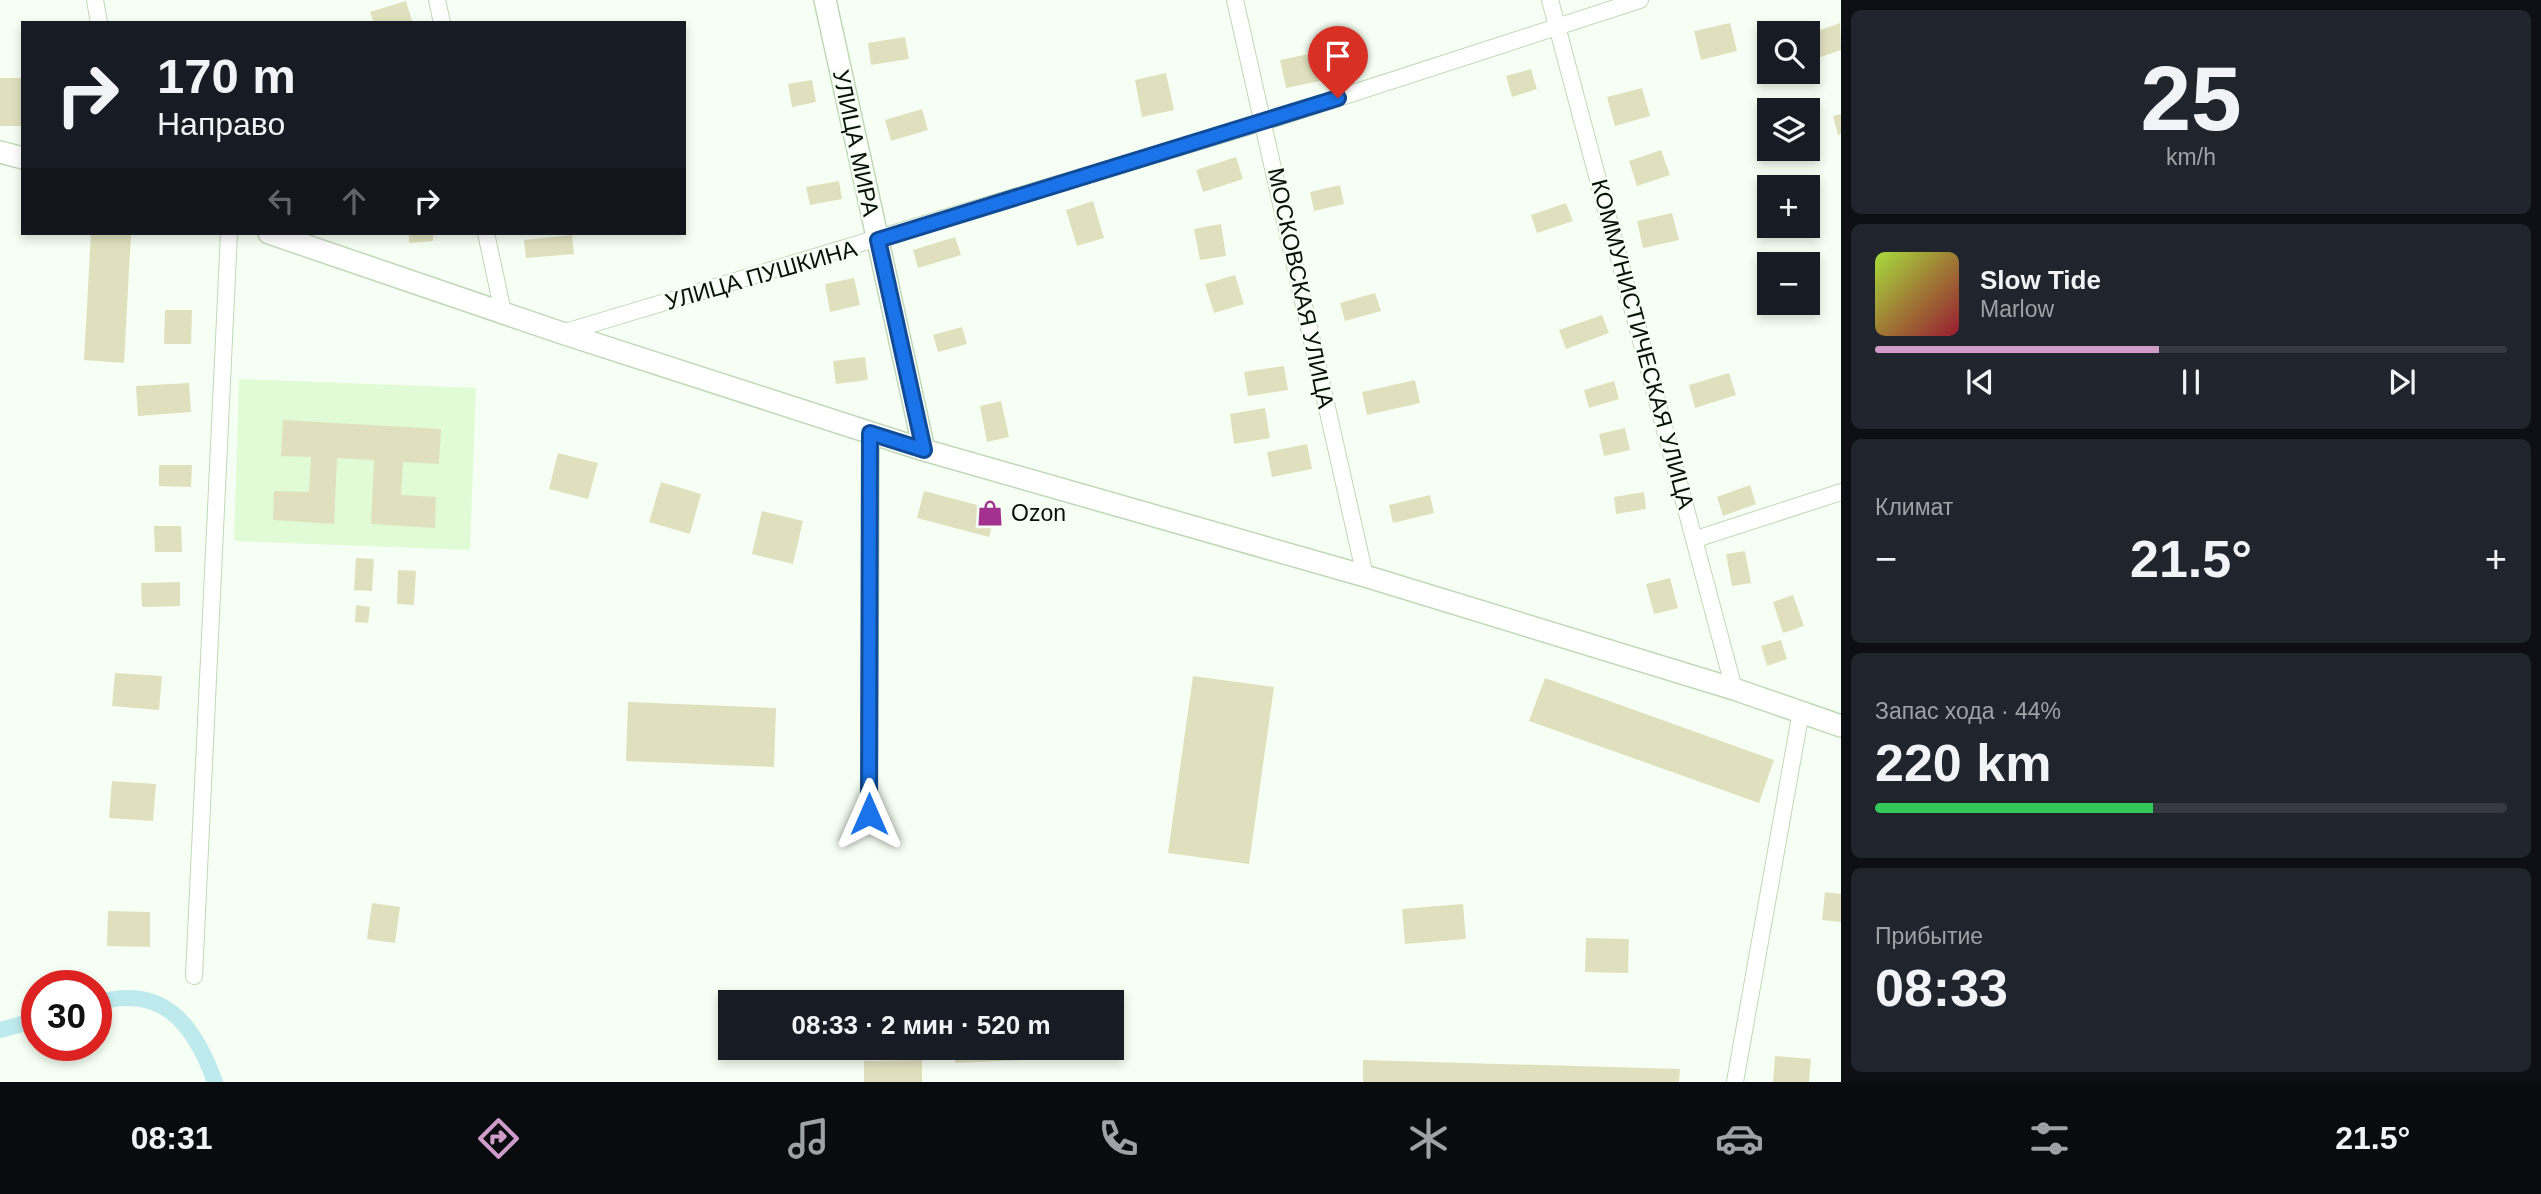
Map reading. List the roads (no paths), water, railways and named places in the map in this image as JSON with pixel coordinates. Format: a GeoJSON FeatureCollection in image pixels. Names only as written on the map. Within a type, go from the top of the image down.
{"type":"FeatureCollection","features":[{"type":"Feature","properties":{"kind":"main road","name":"УЛИЦА МИРА"},"geometry":{"type":"LineString","coordinates":[[825,0],[924,450]]}},
{"type":"Feature","properties":{"kind":"main road"},"geometry":{"type":"LineString","coordinates":[[0,152],[21,157]]}},
{"type":"Feature","properties":{"kind":"main road"},"geometry":{"type":"LineString","coordinates":[[275,235],[562,333],[924,450],[1365,576],[1734,689],[1841,726]]}},
{"type":"Feature","properties":{"kind":"street"},"geometry":{"type":"LineString","coordinates":[[95,0],[99,21]]}},
{"type":"Feature","properties":{"kind":"street"},"geometry":{"type":"LineString","coordinates":[[437,0],[442,21]]}},
{"type":"Feature","properties":{"kind":"street","name":"МОСКОВСКАЯ УЛИЦА"},"geometry":{"type":"LineString","coordinates":[[1235,0],[1365,576]]}},
{"type":"Feature","properties":{"kind":"street","name":"КОММУНИСТИЧЕСКАЯ УЛИЦА"},"geometry":{"type":"LineString","coordinates":[[1550,0],[1696,538],[1734,689]]}},
{"type":"Feature","properties":{"kind":"street","name":"УЛИЦА ПУШКИНА"},"geometry":{"type":"LineString","coordinates":[[562,333],[1264,122],[1640,0]]}},
{"type":"Feature","properties":{"kind":"street"},"geometry":{"type":"LineString","coordinates":[[194,976],[229,235]]}},
{"type":"Feature","properties":{"kind":"street"},"geometry":{"type":"LineString","coordinates":[[486,235],[503,312]]}},
{"type":"Feature","properties":{"kind":"street"},"geometry":{"type":"LineString","coordinates":[[869,814],[870,433]]}},
{"type":"Feature","properties":{"kind":"street"},"geometry":{"type":"LineString","coordinates":[[1696,538],[1841,492]]}},
{"type":"Feature","properties":{"kind":"street"},"geometry":{"type":"LineString","coordinates":[[1735,1082],[1801,711]]}},
{"type":"Feature","properties":{"kind":"waterway"},"geometry":{"type":"LineString","coordinates":[[112,1000],[140,999],[158,1004],[173,1013],[197,1042],[215,1082]]}},
{"type":"Feature","properties":{"kind":"waterway"},"geometry":{"type":"LineString","coordinates":[[0,1030],[21,1024]]}},
{"type":"Feature","properties":{"kind":"place","name":"Ozon"},"geometry":{"type":"Point","coordinates":[990,513]}}]}
